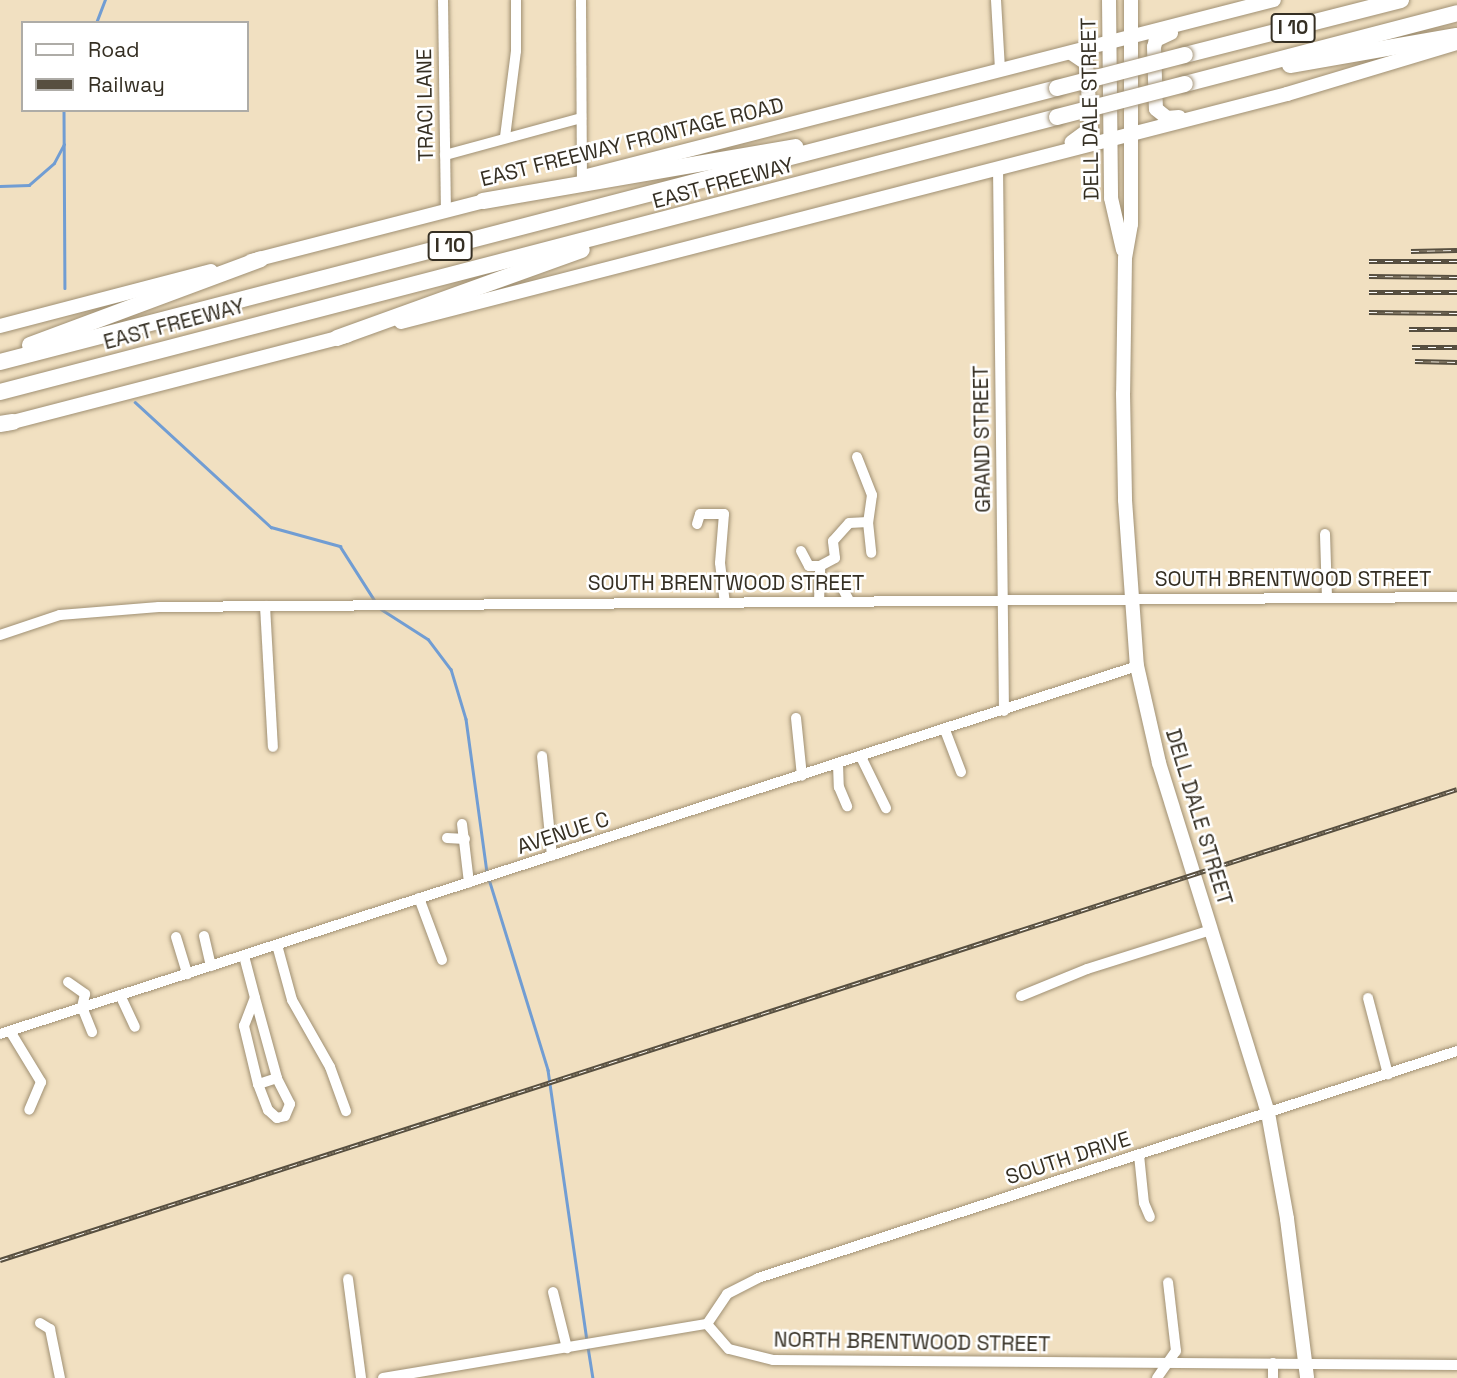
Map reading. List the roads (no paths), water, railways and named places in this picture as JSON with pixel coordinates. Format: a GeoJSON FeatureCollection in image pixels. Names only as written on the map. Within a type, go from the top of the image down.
{"type":"FeatureCollection","features":[{"type":"Feature","properties":{"kind":"highway","name":"EAST FREEWAY"},"geometry":{"type":"LineString","coordinates":[[0,362],[1401,0]]}},
{"type":"Feature","properties":{"kind":"highway","name":"EAST FREEWAY"},"geometry":{"type":"LineString","coordinates":[[0,392],[1457,13]]}},
{"type":"Feature","properties":{"kind":"highway"},"geometry":{"type":"LineString","coordinates":[[1222,74],[1355,57],[1457,36]]}},
{"type":"Feature","properties":{"kind":"highway"},"geometry":{"type":"LineString","coordinates":[[484,201],[901,129]]}},
{"type":"Feature","properties":{"kind":"highway"},"geometry":{"type":"LineString","coordinates":[[337,338],[574,254],[615,233]]}},
{"type":"Feature","properties":{"kind":"highway"},"geometry":{"type":"LineString","coordinates":[[0,356],[261,259]]}},
{"type":"Feature","properties":{"kind":"main road","name":"DELL DALE STREET"},"geometry":{"type":"LineString","coordinates":[[1109,0],[1111,198],[1125,258]]}},
{"type":"Feature","properties":{"kind":"main road","name":"DELL DALE STREET"},"geometry":{"type":"LineString","coordinates":[[1131,0],[1131,224],[1125,258],[1125,500],[1137,666],[1159,763],[1268,1113],[1307,1371]]}},
{"type":"Feature","properties":{"kind":"main road","name":"EAST FREEWAY FRONTAGE ROAD"},"geometry":{"type":"LineString","coordinates":[[0,326],[1273,0]]}},
{"type":"Feature","properties":{"kind":"main road"},"geometry":{"type":"LineString","coordinates":[[1189,117],[1167,118],[1156,109],[1156,40],[1221,14]]}},
{"type":"Feature","properties":{"kind":"main road"},"geometry":{"type":"LineString","coordinates":[[4,424],[1110,137],[1287,94],[1457,43]]}},
{"type":"Feature","properties":{"kind":"main road"},"geometry":{"type":"LineString","coordinates":[[1018,161],[1031,153],[1079,141],[1091,128],[1086,63],[1071,53]]}},
{"type":"Feature","properties":{"kind":"street","name":"TRACI LANE"},"geometry":{"type":"LineString","coordinates":[[443,0],[446,210]]}},
{"type":"Feature","properties":{"kind":"street"},"geometry":{"type":"LineString","coordinates":[[505,137],[516,51],[516,0]]}},
{"type":"Feature","properties":{"kind":"street"},"geometry":{"type":"LineString","coordinates":[[581,0],[582,178]]}},
{"type":"Feature","properties":{"kind":"street"},"geometry":{"type":"LineString","coordinates":[[996,0],[1000,69]]}},
{"type":"Feature","properties":{"kind":"street"},"geometry":{"type":"LineString","coordinates":[[445,155],[581,118]]}},
{"type":"Feature","properties":{"kind":"street","name":"GRAND STREET"},"geometry":{"type":"LineString","coordinates":[[999,167],[1004,710]]}},
{"type":"Feature","properties":{"kind":"street"},"geometry":{"type":"LineString","coordinates":[[857,457],[873,495],[868,522],[871,553]]}},
{"type":"Feature","properties":{"kind":"street"},"geometry":{"type":"LineString","coordinates":[[697,524],[700,514],[724,514],[720,563],[724,602]]}},
{"type":"Feature","properties":{"kind":"street"},"geometry":{"type":"LineString","coordinates":[[801,551],[809,566],[820,566],[835,558],[833,541],[849,523],[868,522]]}},
{"type":"Feature","properties":{"kind":"street"},"geometry":{"type":"LineString","coordinates":[[1325,534],[1328,598]]}},
{"type":"Feature","properties":{"kind":"street"},"geometry":{"type":"LineString","coordinates":[[819,601],[820,566]]}},
{"type":"Feature","properties":{"kind":"street"},"geometry":{"type":"LineString","coordinates":[[837,578],[849,601]]}},
{"type":"Feature","properties":{"kind":"street","name":"SOUTH BRENTWOOD STREET"},"geometry":{"type":"LineString","coordinates":[[0,635],[33,621],[74,613],[265,606],[1457,597]]}},
{"type":"Feature","properties":{"kind":"street"},"geometry":{"type":"LineString","coordinates":[[265,606],[273,747]]}},
{"type":"Feature","properties":{"kind":"street","name":"AVENUE C"},"geometry":{"type":"LineString","coordinates":[[5,1032],[1137,666]]}},
{"type":"Feature","properties":{"kind":"street"},"geometry":{"type":"LineString","coordinates":[[796,718],[802,776]]}},
{"type":"Feature","properties":{"kind":"street"},"geometry":{"type":"LineString","coordinates":[[945,730],[961,772]]}},
{"type":"Feature","properties":{"kind":"street"},"geometry":{"type":"LineString","coordinates":[[542,756],[552,856]]}},
{"type":"Feature","properties":{"kind":"street"},"geometry":{"type":"LineString","coordinates":[[861,757],[886,808]]}},
{"type":"Feature","properties":{"kind":"street"},"geometry":{"type":"LineString","coordinates":[[838,764],[839,787],[847,806]]}},
{"type":"Feature","properties":{"kind":"street"},"geometry":{"type":"LineString","coordinates":[[462,824],[469,883]]}},
{"type":"Feature","properties":{"kind":"street"},"geometry":{"type":"LineString","coordinates":[[447,838],[465,839]]}},
{"type":"Feature","properties":{"kind":"street"},"geometry":{"type":"LineString","coordinates":[[419,898],[442,960]]}},
{"type":"Feature","properties":{"kind":"street"},"geometry":{"type":"LineString","coordinates":[[1021,996],[1087,969],[1211,930]]}},
{"type":"Feature","properties":{"kind":"street"},"geometry":{"type":"LineString","coordinates":[[204,936],[211,966]]}},
{"type":"Feature","properties":{"kind":"street"},"geometry":{"type":"LineString","coordinates":[[176,937],[187,974]]}},
{"type":"Feature","properties":{"kind":"street"},"geometry":{"type":"LineString","coordinates":[[276,945],[292,1000],[330,1067],[346,1111]]}},
{"type":"Feature","properties":{"kind":"street"},"geometry":{"type":"LineString","coordinates":[[244,956],[256,998],[277,1078],[290,1104],[285,1116],[277,1118],[268,1111],[258,1084],[244,1026],[256,998]]}},
{"type":"Feature","properties":{"kind":"street"},"geometry":{"type":"LineString","coordinates":[[68,982],[85,994],[82,1008],[92,1032]]}},
{"type":"Feature","properties":{"kind":"street"},"geometry":{"type":"LineString","coordinates":[[120,995],[135,1027]]}},
{"type":"Feature","properties":{"kind":"street"},"geometry":{"type":"LineString","coordinates":[[1368,999],[1388,1074]]}},
{"type":"Feature","properties":{"kind":"street"},"geometry":{"type":"LineString","coordinates":[[5,1032],[41,1082],[29,1110]]}},
{"type":"Feature","properties":{"kind":"street","name":"SOUTH DRIVE"},"geometry":{"type":"LineString","coordinates":[[708,1324],[720,1300],[758,1278],[1457,1051]]}},
{"type":"Feature","properties":{"kind":"street"},"geometry":{"type":"LineString","coordinates":[[258,1084],[277,1078]]}},
{"type":"Feature","properties":{"kind":"street"},"geometry":{"type":"LineString","coordinates":[[1139,1155],[1144,1203],[1150,1217]]}},
{"type":"Feature","properties":{"kind":"street"},"geometry":{"type":"LineString","coordinates":[[348,1279],[361,1378]]}},
{"type":"Feature","properties":{"kind":"street"},"geometry":{"type":"LineString","coordinates":[[1157,1378],[1175,1352],[1168,1282]]}},
{"type":"Feature","properties":{"kind":"street"},"geometry":{"type":"LineString","coordinates":[[553,1292],[567,1348]]}},
{"type":"Feature","properties":{"kind":"street"},"geometry":{"type":"LineString","coordinates":[[40,1323],[50,1329],[60,1378]]}},
{"type":"Feature","properties":{"kind":"street"},"geometry":{"type":"LineString","coordinates":[[387,1378],[708,1324]]}},
{"type":"Feature","properties":{"kind":"street","name":"NORTH BRENTWOOD STREET"},"geometry":{"type":"LineString","coordinates":[[708,1324],[729,1349],[773,1360],[1273,1363],[1307,1371],[1457,1365]]}},
{"type":"Feature","properties":{"kind":"street"},"geometry":{"type":"LineString","coordinates":[[1273,1363],[1273,1378]]}},
{"type":"Feature","properties":{"kind":"waterway"},"geometry":{"type":"LineString","coordinates":[[97,21],[105,0]]}},
{"type":"Feature","properties":{"kind":"waterway"},"geometry":{"type":"LineString","coordinates":[[64,112],[65,288]]}},
{"type":"Feature","properties":{"kind":"waterway"},"geometry":{"type":"LineString","coordinates":[[0,186],[29,185],[54,163],[64,144]]}},
{"type":"Feature","properties":{"kind":"waterway"},"geometry":{"type":"LineString","coordinates":[[135,402],[271,527],[340,546],[375,601]]}},
{"type":"Feature","properties":{"kind":"waterway"},"geometry":{"type":"LineString","coordinates":[[381,609],[428,639],[451,669],[466,719],[487,873]]}},
{"type":"Feature","properties":{"kind":"waterway"},"geometry":{"type":"LineString","coordinates":[[489,879],[548,1070],[587,1340]]}},
{"type":"Feature","properties":{"kind":"waterway"},"geometry":{"type":"LineString","coordinates":[[588,1347],[593,1378]]}},
{"type":"Feature","properties":{"kind":"railway"},"geometry":{"type":"LineString","coordinates":[[1411,251],[1457,250]]}},
{"type":"Feature","properties":{"kind":"railway"},"geometry":{"type":"LineString","coordinates":[[1369,261],[1457,261]]}},
{"type":"Feature","properties":{"kind":"railway"},"geometry":{"type":"LineString","coordinates":[[1369,276],[1457,277]]}},
{"type":"Feature","properties":{"kind":"railway"},"geometry":{"type":"LineString","coordinates":[[1369,292],[1457,292]]}},
{"type":"Feature","properties":{"kind":"railway"},"geometry":{"type":"LineString","coordinates":[[1369,312],[1457,313]]}},
{"type":"Feature","properties":{"kind":"railway"},"geometry":{"type":"LineString","coordinates":[[1409,329],[1457,329]]}},
{"type":"Feature","properties":{"kind":"railway"},"geometry":{"type":"LineString","coordinates":[[1412,347],[1457,347]]}},
{"type":"Feature","properties":{"kind":"railway"},"geometry":{"type":"LineString","coordinates":[[1415,361],[1457,362]]}},
{"type":"Feature","properties":{"kind":"railway"},"geometry":{"type":"LineString","coordinates":[[0,1260],[1457,789]]}}]}
